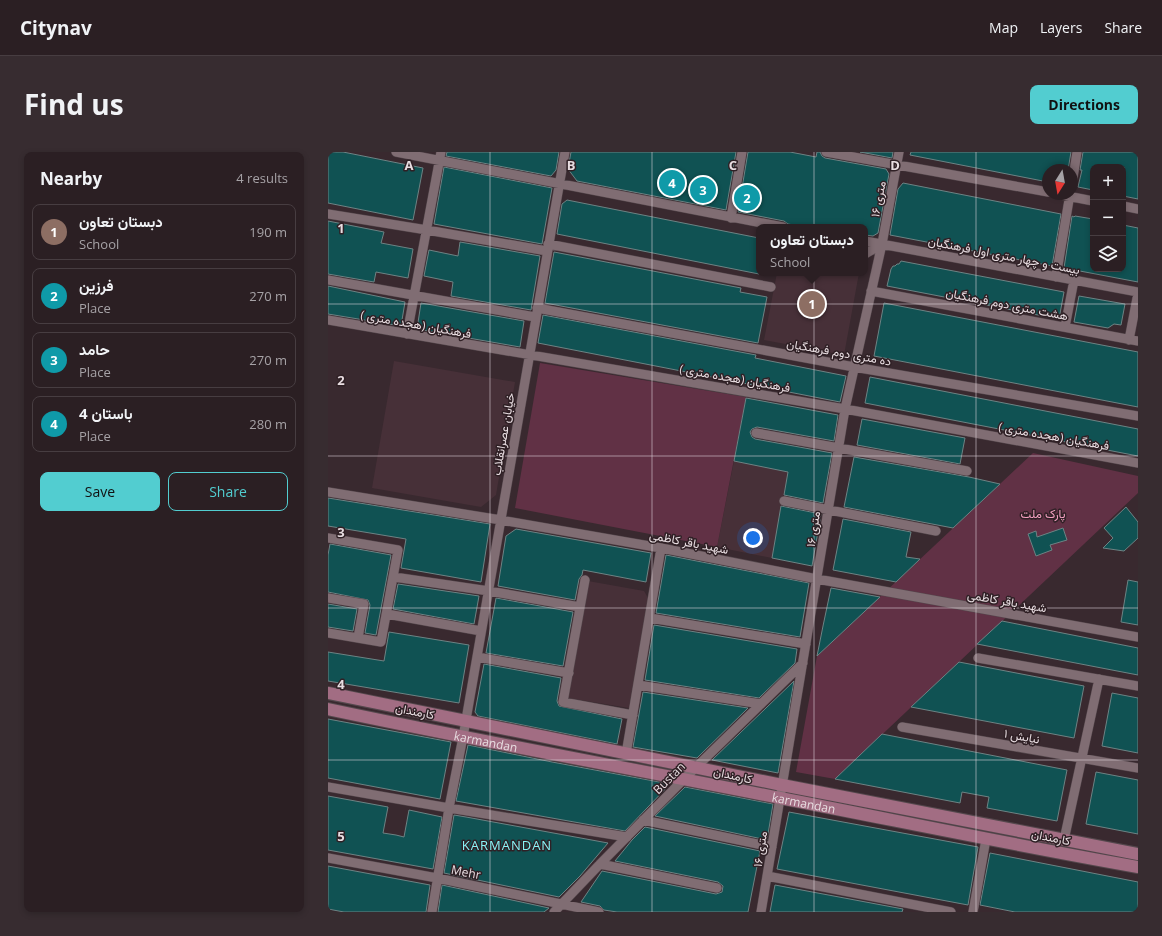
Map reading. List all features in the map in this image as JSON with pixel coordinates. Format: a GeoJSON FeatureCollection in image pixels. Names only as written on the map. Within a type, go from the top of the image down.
{"type":"FeatureCollection","features":[{"type":"Feature","properties":{"kind":"main road","name":"کارمندان"},"geometry":{"type":"LineString","coordinates":[[328,693],[696,768],[1138,854]]}},
{"type":"Feature","properties":{"kind":"main road","name":"karmandan"},"geometry":{"type":"LineString","coordinates":[[328,709],[463,737],[1062,854],[1138,867]]}},
{"type":"Feature","properties":{"kind":"main road"},"geometry":{"type":"LineString","coordinates":[[1062,854],[1064,840]]}},
{"type":"Feature","properties":{"kind":"street"},"geometry":{"type":"LineString","coordinates":[[396,152],[440,156],[559,184],[766,224]]}},
{"type":"Feature","properties":{"kind":"street","name":"خیابان عصرانقلاب"},"geometry":{"type":"LineString","coordinates":[[432,912],[565,152]]}},
{"type":"Feature","properties":{"kind":"street"},"geometry":{"type":"LineString","coordinates":[[731,218],[742,152]]}},
{"type":"Feature","properties":{"kind":"street"},"geometry":{"type":"LineString","coordinates":[[826,152],[1042,191]]}},
{"type":"Feature","properties":{"kind":"street","name":"۱۶ متری"},"geometry":{"type":"LineString","coordinates":[[761,912],[846,409],[882,244],[899,152]]}},
{"type":"Feature","properties":{"kind":"street"},"geometry":{"type":"LineString","coordinates":[[1075,164],[1077,152]]}},
{"type":"Feature","properties":{"kind":"street"},"geometry":{"type":"LineString","coordinates":[[408,334],[440,156]]}},
{"type":"Feature","properties":{"kind":"street"},"geometry":{"type":"LineString","coordinates":[[1078,197],[1090,200]]}},
{"type":"Feature","properties":{"kind":"street"},"geometry":{"type":"LineString","coordinates":[[1056,277],[1069,200]]}},
{"type":"Feature","properties":{"kind":"street"},"geometry":{"type":"LineString","coordinates":[[1126,207],[1138,209]]}},
{"type":"Feature","properties":{"kind":"street"},"geometry":{"type":"LineString","coordinates":[[328,214],[547,248],[770,287]]}},
{"type":"Feature","properties":{"kind":"street","name":"بیست و چهار متری اول فرهنگیان"},"geometry":{"type":"LineString","coordinates":[[868,242],[1138,293]]}},
{"type":"Feature","properties":{"kind":"street"},"geometry":{"type":"LineString","coordinates":[[868,252],[882,244]]}},
{"type":"Feature","properties":{"kind":"street","name":"ده متری دوم فرهنگیان"},"geometry":{"type":"LineString","coordinates":[[328,280],[536,313],[1138,416]]}},
{"type":"Feature","properties":{"kind":"street"},"geometry":{"type":"LineString","coordinates":[[1065,328],[1074,280]]}},
{"type":"Feature","properties":{"kind":"street","name":"هشت متری دوم فرهنگیان"},"geometry":{"type":"LineString","coordinates":[[871,291],[1134,340]]}},
{"type":"Feature","properties":{"kind":"street"},"geometry":{"type":"LineString","coordinates":[[1134,340],[1138,293]]}},
{"type":"Feature","properties":{"kind":"street","name":"فرهنگیان (هجده متری )"},"geometry":{"type":"LineString","coordinates":[[328,320],[529,356],[846,409],[1138,463]]}},
{"type":"Feature","properties":{"kind":"street"},"geometry":{"type":"LineString","coordinates":[[756,433],[966,471]]}},
{"type":"Feature","properties":{"kind":"street","name":"شهید باقر کاظمی"},"geometry":{"type":"LineString","coordinates":[[328,492],[661,548],[817,579],[1138,638]]}},
{"type":"Feature","properties":{"kind":"street"},"geometry":{"type":"LineString","coordinates":[[784,502],[936,531]]}},
{"type":"Feature","properties":{"kind":"street"},"geometry":{"type":"LineString","coordinates":[[328,538],[398,550],[381,642],[328,633]]}},
{"type":"Feature","properties":{"kind":"street"},"geometry":{"type":"LineString","coordinates":[[626,754],[661,548]]}},
{"type":"Feature","properties":{"kind":"street"},"geometry":{"type":"LineString","coordinates":[[394,576],[489,590],[580,607]]}},
{"type":"Feature","properties":{"kind":"street"},"geometry":{"type":"LineString","coordinates":[[585,580],[563,702],[633,714]]}},
{"type":"Feature","properties":{"kind":"street"},"geometry":{"type":"LineString","coordinates":[[328,598],[364,604],[358,638]]}},
{"type":"Feature","properties":{"kind":"street"},"geometry":{"type":"LineString","coordinates":[[387,614],[482,631]]}},
{"type":"Feature","properties":{"kind":"street"},"geometry":{"type":"LineString","coordinates":[[650,618],[806,644]]}},
{"type":"Feature","properties":{"kind":"street"},"geometry":{"type":"LineString","coordinates":[[477,657],[569,673]]}},
{"type":"Feature","properties":{"kind":"street"},"geometry":{"type":"LineString","coordinates":[[978,658],[1138,686]]}},
{"type":"Feature","properties":{"kind":"street","name":"Bustan"},"geometry":{"type":"LineString","coordinates":[[554,912],[684,779],[803,663]]}},
{"type":"Feature","properties":{"kind":"street"},"geometry":{"type":"LineString","coordinates":[[1064,840],[1099,679]]}},
{"type":"Feature","properties":{"kind":"street"},"geometry":{"type":"LineString","coordinates":[[638,684],[761,704]]}},
{"type":"Feature","properties":{"kind":"street","name":"نیایش ۱"},"geometry":{"type":"LineString","coordinates":[[902,727],[1138,768]]}},
{"type":"Feature","properties":{"kind":"street"},"geometry":{"type":"LineString","coordinates":[[328,787],[627,836]]}},
{"type":"Feature","properties":{"kind":"street"},"geometry":{"type":"LineString","coordinates":[[643,820],[772,847]]}},
{"type":"Feature","properties":{"kind":"street"},"geometry":{"type":"LineString","coordinates":[[973,912],[986,839]]}},
{"type":"Feature","properties":{"kind":"street","name":"Mehr"},"geometry":{"type":"LineString","coordinates":[[328,858],[437,878],[599,912]]}},
{"type":"Feature","properties":{"kind":"street"},"geometry":{"type":"LineString","coordinates":[[600,864],[717,888]]}},
{"type":"Feature","properties":{"kind":"street"},"geometry":{"type":"LineString","coordinates":[[767,876],[951,912]]}},
{"type":"Feature","properties":{"kind":"shaded area"},"geometry":{"type":"Polygon","coordinates":[[[776,276],[858,276],[844,355],[764,340],[776,276]]]}},
{"type":"Feature","properties":{"kind":"shaded area"},"geometry":{"type":"Polygon","coordinates":[[[394,361],[515,382],[496,495],[481,507],[372,488],[394,361]]]}},
{"type":"Feature","properties":{"kind":"shaded area"},"geometry":{"type":"Polygon","coordinates":[[[734,461],[788,472],[772,558],[717,547],[734,461]]]}},
{"type":"Feature","properties":{"kind":"shaded area"},"geometry":{"type":"Polygon","coordinates":[[[588,581],[644,591],[648,598],[629,708],[568,698],[588,581]]]}},
{"type":"Feature","properties":{"kind":"green space"},"geometry":{"type":"Polygon","coordinates":[[[540,363],[746,397],[717,547],[515,508],[540,363]]]}},
{"type":"Feature","properties":{"kind":"green space","name":"پارک ملت"},"geometry":{"type":"Polygon","coordinates":[[[1033,453],[1138,476],[1138,493],[835,779],[796,772],[817,656],[1033,453]]]}},
{"type":"Feature","properties":{"kind":"building"},"geometry":{"type":"Polygon","coordinates":[[[328,152],[343,152],[423,168],[413,220],[328,203],[328,152]]]}},
{"type":"Feature","properties":{"kind":"building"},"geometry":{"type":"Polygon","coordinates":[[[447,152],[559,152],[556,170],[551,176],[446,156],[447,152]]]}},
{"type":"Feature","properties":{"kind":"building"},"geometry":{"type":"Polygon","coordinates":[[[571,152],[736,152],[726,210],[577,181],[568,169],[571,152]]]}},
{"type":"Feature","properties":{"kind":"building"},"geometry":{"type":"Polygon","coordinates":[[[748,152],[790,152],[816,157],[817,152],[820,152],[825,158],[886,169],[889,174],[878,233],[873,236],[868,235],[868,224],[788,224],[784,221],[738,212],[748,152]]]}},
{"type":"Feature","properties":{"kind":"building"},"geometry":{"type":"Polygon","coordinates":[[[860,152],[893,152],[892,158],[860,152]]]}},
{"type":"Feature","properties":{"kind":"building"},"geometry":{"type":"Polygon","coordinates":[[[911,152],[1071,152],[1069,164],[1042,164],[1042,181],[910,155],[911,152]]]}},
{"type":"Feature","properties":{"kind":"building"},"geometry":{"type":"Polygon","coordinates":[[[1083,152],[1138,152],[1138,199],[1126,197],[1126,164],[1090,164],[1090,189],[1078,187],[1082,170],[1080,170],[1083,152]]]}},
{"type":"Feature","properties":{"kind":"building"},"geometry":{"type":"Polygon","coordinates":[[[444,167],[552,188],[542,244],[434,224],[444,167]]]}},
{"type":"Feature","properties":{"kind":"building"},"geometry":{"type":"Polygon","coordinates":[[[903,183],[1061,214],[1052,266],[890,235],[898,189],[903,183]]]}},
{"type":"Feature","properties":{"kind":"building"},"geometry":{"type":"Polygon","coordinates":[[[567,200],[756,237],[756,273],[557,234],[562,204],[567,200]]]}},
{"type":"Feature","properties":{"kind":"building"},"geometry":{"type":"Polygon","coordinates":[[[1072,216],[1090,218],[1090,272],[1126,272],[1126,226],[1138,228],[1138,282],[1064,268],[1072,216]]]}},
{"type":"Feature","properties":{"kind":"building"},"geometry":{"type":"Polygon","coordinates":[[[328,221],[384,232],[381,243],[413,249],[408,278],[376,272],[374,282],[328,274],[328,221]]]}},
{"type":"Feature","properties":{"kind":"building"},"geometry":{"type":"Polygon","coordinates":[[[460,242],[540,256],[531,310],[451,296],[453,282],[424,276],[429,250],[458,256],[460,242]]]}},
{"type":"Feature","properties":{"kind":"building"},"geometry":{"type":"Polygon","coordinates":[[[554,252],[741,288],[740,292],[767,297],[758,343],[545,303],[554,252]]]}},
{"type":"Feature","properties":{"kind":"building"},"geometry":{"type":"Polygon","coordinates":[[[901,261],[1064,292],[1059,319],[887,286],[891,269],[901,261]]]}},
{"type":"Feature","properties":{"kind":"building"},"geometry":{"type":"Polygon","coordinates":[[[328,286],[405,302],[401,326],[328,314],[328,286]]]}},
{"type":"Feature","properties":{"kind":"building"},"geometry":{"type":"Polygon","coordinates":[[[1079,296],[1125,304],[1121,325],[1114,324],[1108,328],[1074,322],[1079,296]]]}},
{"type":"Feature","properties":{"kind":"building"},"geometry":{"type":"Polygon","coordinates":[[[421,303],[524,321],[520,347],[417,329],[421,303]]]}},
{"type":"Feature","properties":{"kind":"building"},"geometry":{"type":"Polygon","coordinates":[[[884,303],[1138,352],[1138,407],[874,356],[884,303]]]}},
{"type":"Feature","properties":{"kind":"building"},"geometry":{"type":"Polygon","coordinates":[[[543,315],[756,355],[755,358],[846,376],[840,402],[538,343],[543,315]]]}},
{"type":"Feature","properties":{"kind":"building"},"geometry":{"type":"Polygon","coordinates":[[[870,377],[1138,429],[1138,456],[865,403],[870,377]]]}},
{"type":"Feature","properties":{"kind":"building"},"geometry":{"type":"Polygon","coordinates":[[[746,398],[838,415],[834,441],[757,427],[752,429],[750,432],[752,437],[755,439],[832,453],[823,503],[784,495],[788,472],[734,461],[746,398]]]}},
{"type":"Feature","properties":{"kind":"building"},"geometry":{"type":"Polygon","coordinates":[[[862,419],[965,438],[960,464],[857,445],[862,419]]]}},
{"type":"Feature","properties":{"kind":"building"},"geometry":{"type":"Polygon","coordinates":[[[854,457],[969,477],[1000,484],[953,528],[844,507],[854,457]]]}},
{"type":"Feature","properties":{"kind":"building"},"geometry":{"type":"Polygon","coordinates":[[[328,498],[490,524],[481,582],[401,568],[406,539],[328,526],[328,498]]]}},
{"type":"Feature","properties":{"kind":"building"},"geometry":{"type":"Polygon","coordinates":[[[781,506],[821,514],[812,566],[772,558],[781,506]]]}},
{"type":"Feature","properties":{"kind":"building"},"geometry":{"type":"Polygon","coordinates":[[[1126,507],[1138,522],[1138,538],[1124,551],[1103,548],[1113,538],[1104,528],[1126,507]]]}},
{"type":"Feature","properties":{"kind":"building"},"geometry":{"type":"Polygon","coordinates":[[[843,519],[911,532],[906,557],[920,559],[896,582],[833,570],[843,519]]]}},
{"type":"Feature","properties":{"kind":"building"},"geometry":{"type":"Polygon","coordinates":[[[1063,528],[1067,540],[1050,545],[1052,550],[1036,556],[1028,534],[1036,531],[1037,537],[1063,528]]]}},
{"type":"Feature","properties":{"kind":"building"},"geometry":{"type":"Polygon","coordinates":[[[516,529],[651,553],[646,582],[583,570],[579,579],[575,600],[498,586],[506,536],[516,529]]]}},
{"type":"Feature","properties":{"kind":"building"},"geometry":{"type":"Polygon","coordinates":[[[330,544],[391,555],[376,635],[365,633],[370,605],[368,600],[328,592],[328,555],[330,544]]]}},
{"type":"Feature","properties":{"kind":"building"},"geometry":{"type":"Polygon","coordinates":[[[666,555],[809,583],[800,637],[656,613],[666,555]]]}},
{"type":"Feature","properties":{"kind":"building"},"geometry":{"type":"Polygon","coordinates":[[[1128,580],[1138,582],[1138,625],[1121,622],[1128,580]]]}},
{"type":"Feature","properties":{"kind":"building"},"geometry":{"type":"Polygon","coordinates":[[[398,584],[479,596],[474,624],[393,609],[398,584]]]}},
{"type":"Feature","properties":{"kind":"building"},"geometry":{"type":"Polygon","coordinates":[[[831,588],[880,597],[817,656],[823,626],[831,588]]]}},
{"type":"Feature","properties":{"kind":"building"},"geometry":{"type":"Polygon","coordinates":[[[496,598],[573,612],[563,666],[486,653],[496,598]]]}},
{"type":"Feature","properties":{"kind":"building"},"geometry":{"type":"Polygon","coordinates":[[[328,604],[357,609],[353,631],[328,627],[328,604]]]}},
{"type":"Feature","properties":{"kind":"building"},"geometry":{"type":"Polygon","coordinates":[[[1002,621],[1138,648],[1138,675],[977,644],[1002,621]]]}},
{"type":"Feature","properties":{"kind":"building"},"geometry":{"type":"Polygon","coordinates":[[[654,625],[797,649],[795,663],[759,698],[645,680],[654,625]]]}},
{"type":"Feature","properties":{"kind":"building"},"geometry":{"type":"Polygon","coordinates":[[[389,632],[469,645],[459,703],[328,681],[328,652],[384,661],[389,632]]]}},
{"type":"Feature","properties":{"kind":"building"},"geometry":{"type":"Polygon","coordinates":[[[959,662],[1084,686],[1074,738],[911,707],[959,662]]]}},
{"type":"Feature","properties":{"kind":"building"},"geometry":{"type":"Polygon","coordinates":[[[484,664],[561,678],[557,701],[559,706],[622,719],[617,744],[478,716],[475,712],[484,664]]]}},
{"type":"Feature","properties":{"kind":"building"},"geometry":{"type":"Polygon","coordinates":[[[794,681],[778,773],[712,760],[766,708],[794,681]]]}},
{"type":"Feature","properties":{"kind":"building"},"geometry":{"type":"Polygon","coordinates":[[[643,692],[748,708],[697,758],[633,747],[643,692]]]}},
{"type":"Feature","properties":{"kind":"building"},"geometry":{"type":"Polygon","coordinates":[[[1112,693],[1138,698],[1138,753],[1102,746],[1112,693]]]}},
{"type":"Feature","properties":{"kind":"building"},"geometry":{"type":"Polygon","coordinates":[[[328,719],[451,742],[440,799],[328,778],[328,719]]]}},
{"type":"Feature","properties":{"kind":"building"},"geometry":{"type":"Polygon","coordinates":[[[882,734],[1067,770],[1057,821],[987,808],[989,797],[962,792],[960,803],[835,779],[882,734]]]}},
{"type":"Feature","properties":{"kind":"building"},"geometry":{"type":"Polygon","coordinates":[[[468,745],[670,784],[625,831],[456,801],[468,745]]]}},
{"type":"Feature","properties":{"kind":"building"},"geometry":{"type":"Polygon","coordinates":[[[1096,772],[1138,780],[1138,834],[1086,824],[1096,772]]]}},
{"type":"Feature","properties":{"kind":"building"},"geometry":{"type":"Polygon","coordinates":[[[685,787],[773,804],[767,840],[655,816],[685,787]]]}},
{"type":"Feature","properties":{"kind":"building"},"geometry":{"type":"Polygon","coordinates":[[[328,796],[388,807],[383,833],[404,837],[409,810],[442,817],[433,869],[328,850],[328,796]]]}},
{"type":"Feature","properties":{"kind":"building"},"geometry":{"type":"Polygon","coordinates":[[[789,812],[978,847],[968,905],[777,869],[789,812]]]}},
{"type":"Feature","properties":{"kind":"building"},"geometry":{"type":"Polygon","coordinates":[[[454,815],[608,843],[580,876],[559,897],[444,873],[454,815]]]}},
{"type":"Feature","properties":{"kind":"building"},"geometry":{"type":"Polygon","coordinates":[[[645,827],[760,851],[748,912],[617,912],[604,910],[600,906],[581,902],[602,871],[716,894],[722,892],[723,886],[718,882],[615,861],[645,827]]]}},
{"type":"Feature","properties":{"kind":"building"},"geometry":{"type":"Polygon","coordinates":[[[990,853],[1138,882],[1138,912],[1015,912],[980,905],[990,853]]]}},
{"type":"Feature","properties":{"kind":"building"},"geometry":{"type":"Polygon","coordinates":[[[328,866],[430,885],[426,912],[344,912],[328,909],[328,866]]]}},
{"type":"Feature","properties":{"kind":"building"},"geometry":{"type":"Polygon","coordinates":[[[442,885],[549,908],[544,912],[438,912],[442,885]]]}},
{"type":"Feature","properties":{"kind":"building"},"geometry":{"type":"Polygon","coordinates":[[[775,885],[903,909],[902,912],[770,912],[775,885]]]}},
{"type":"Feature","properties":{"kind":"place","name":"باستان 4"},"geometry":{"type":"Point","coordinates":[672,183]}},
{"type":"Feature","properties":{"kind":"place","name":"حامد"},"geometry":{"type":"Point","coordinates":[703,190]}},
{"type":"Feature","properties":{"kind":"place","name":"فرزین"},"geometry":{"type":"Point","coordinates":[747,198]}},
{"type":"Feature","properties":{"kind":"place","name":"دبستان تعاون"},"geometry":{"type":"Point","coordinates":[812,304]}},
{"type":"Feature","properties":{"kind":"district","name":"KARMANDAN"},"geometry":{"type":"Point","coordinates":[507,845]}}]}
